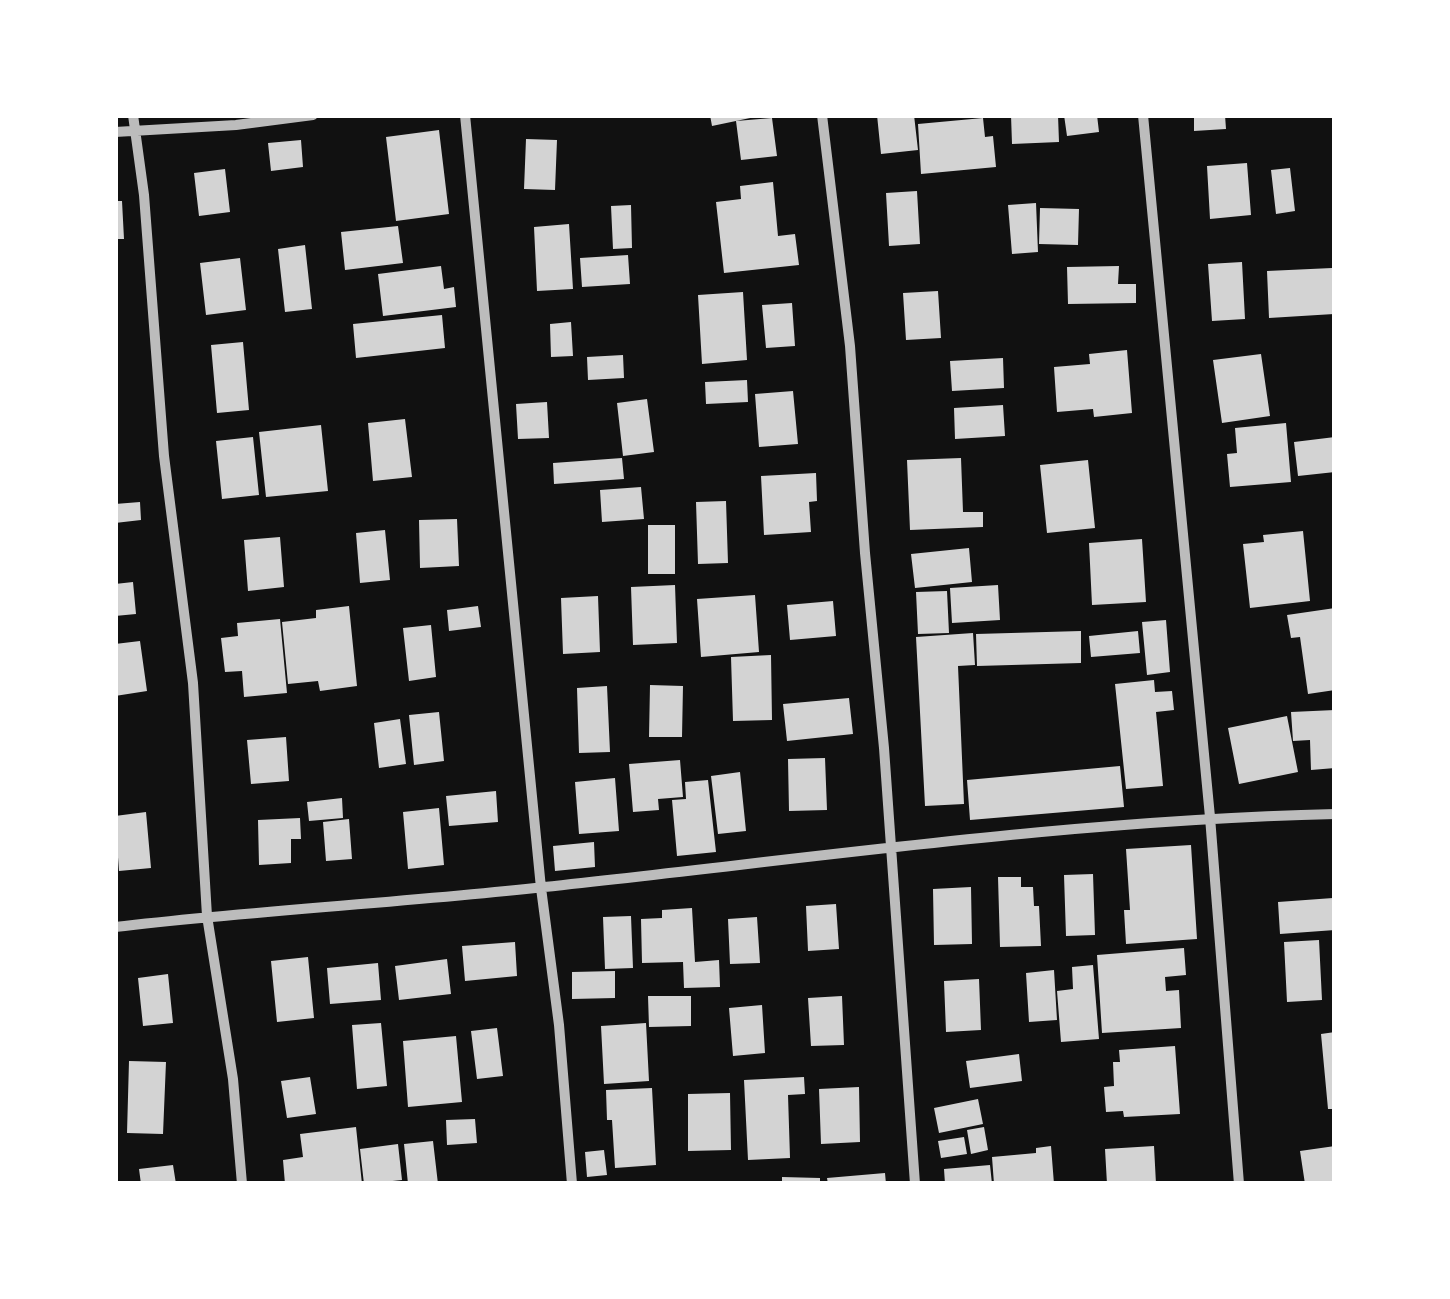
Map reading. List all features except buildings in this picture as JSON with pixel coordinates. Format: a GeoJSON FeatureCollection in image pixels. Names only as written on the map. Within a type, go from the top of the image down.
{"type":"FeatureCollection","features":[{"type":"Feature","properties":{"kind":"street"},"geometry":{"type":"LineString","coordinates":[[133,115],[144,194],[164,456],[194,683],[207,916],[233,1080],[242,1184]]}},
{"type":"Feature","properties":{"kind":"street"},"geometry":{"type":"LineString","coordinates":[[115,132],[313,115]]}},
{"type":"Feature","properties":{"kind":"street"},"geometry":{"type":"LineString","coordinates":[[465,115],[572,1184]]}},
{"type":"Feature","properties":{"kind":"street"},"geometry":{"type":"LineString","coordinates":[[822,115],[850,346],[915,1184]]}},
{"type":"Feature","properties":{"kind":"street"},"geometry":{"type":"LineString","coordinates":[[1143,115],[1210,816],[1238,1184]]}},
{"type":"Feature","properties":{"kind":"street"},"geometry":{"type":"LineString","coordinates":[[115,927],[541,888],[888,847],[1210,816],[1335,814]]}}]}
